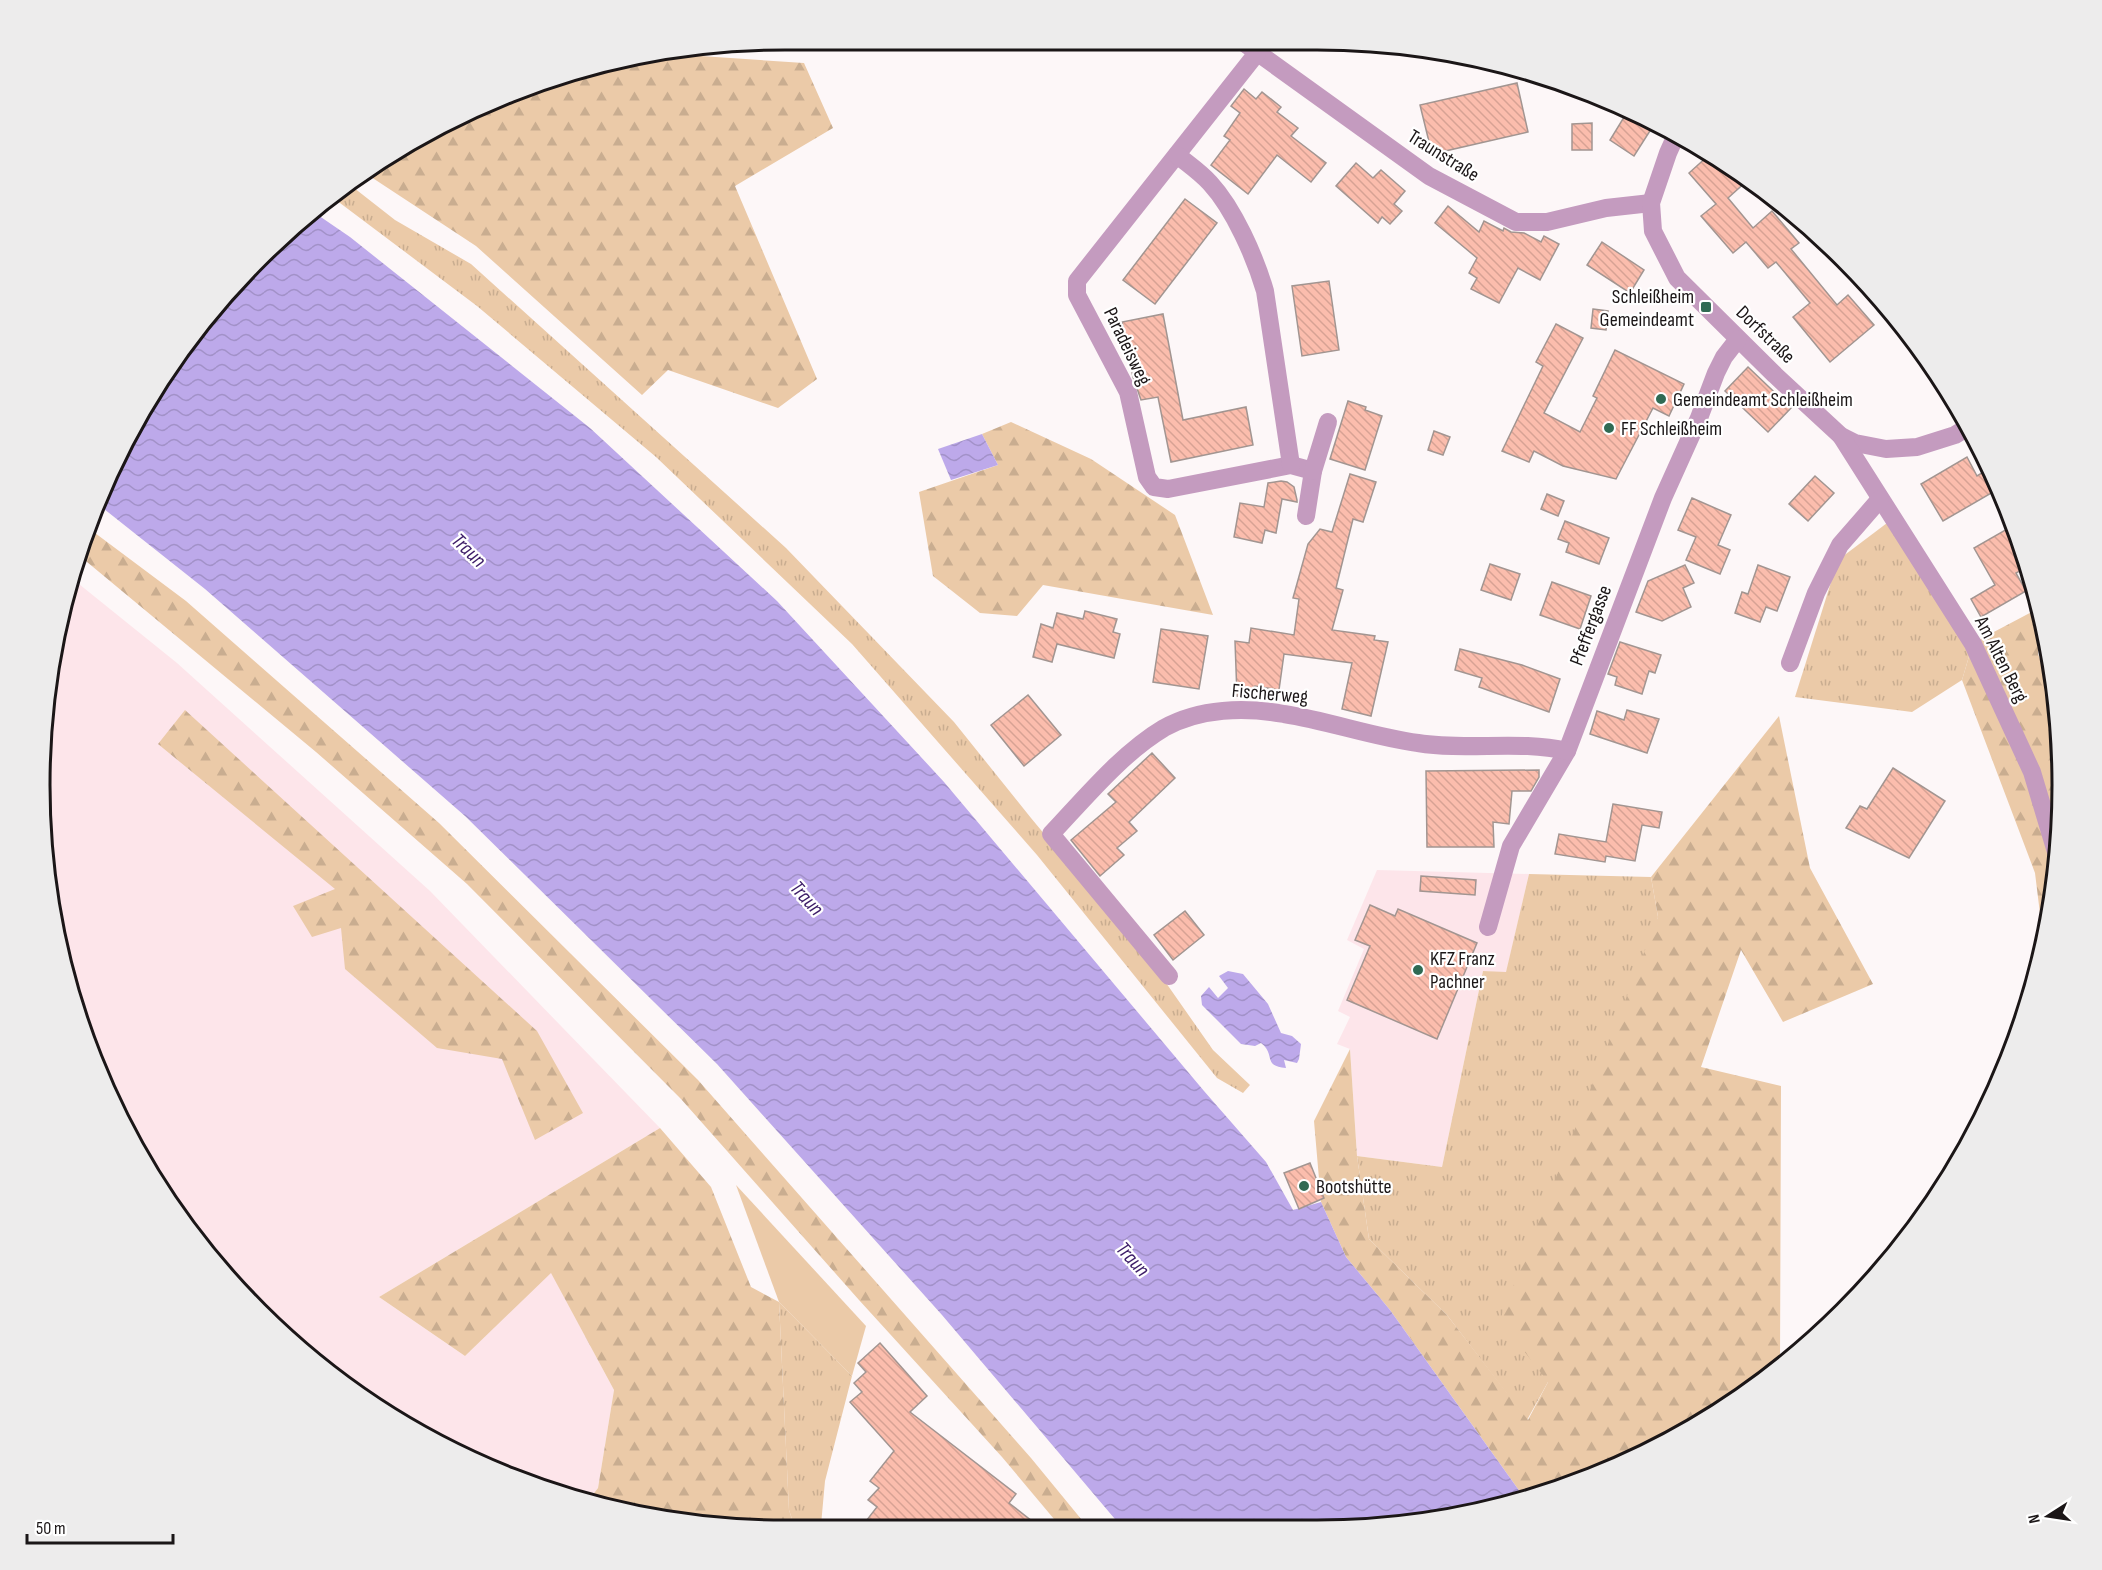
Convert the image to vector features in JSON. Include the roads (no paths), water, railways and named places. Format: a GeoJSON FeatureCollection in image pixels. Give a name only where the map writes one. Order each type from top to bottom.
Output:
{"type":"FeatureCollection","features":[{"type":"Feature","properties":{"kind":"street","name":"Traunstraße"},"geometry":{"type":"LineString","coordinates":[[1253,50],[1429,176],[1516,222],[1547,222],[1606,208],[1651,203]]}},
{"type":"Feature","properties":{"kind":"street","name":"Paradeisweg"},"geometry":{"type":"LineString","coordinates":[[1257,53],[1077,281],[1077,295],[1128,392],[1147,477],[1154,487],[1168,489],[1291,465],[1313,471]]}},
{"type":"Feature","properties":{"kind":"street","name":"Dorfstraße"},"geometry":{"type":"LineString","coordinates":[[1673,142],[1651,203],[1653,231],[1677,278],[1841,436],[1855,443],[1886,449],[1917,447],[1962,431]]}},
{"type":"Feature","properties":{"kind":"street"},"geometry":{"type":"LineString","coordinates":[[1177,155],[1216,190],[1248,244],[1258,267],[1265,291],[1291,465]]}},
{"type":"Feature","properties":{"kind":"street","name":"Pfeffergasse"},"geometry":{"type":"LineString","coordinates":[[1488,927],[1511,846],[1567,751],[1663,498],[1699,418],[1716,373],[1724,357],[1738,339]]}},
{"type":"Feature","properties":{"kind":"street"},"geometry":{"type":"LineString","coordinates":[[1306,516],[1313,471],[1328,422]]}},
{"type":"Feature","properties":{"kind":"street","name":"Am Alten Berg"},"geometry":{"type":"LineString","coordinates":[[1841,436],[1973,644],[2032,772],[2051,835]]}},
{"type":"Feature","properties":{"kind":"street"},"geometry":{"type":"LineString","coordinates":[[1790,663],[1816,593],[1840,545],[1880,499]]}},
{"type":"Feature","properties":{"kind":"street","name":"Fischerweg"},"geometry":{"type":"LineString","coordinates":[[1169,976],[1052,834],[1119,765],[1165,728],[1216,711],[1257,711],[1284,714],[1406,742],[1434,746],[1540,747],[1567,751]]}},
{"type":"Feature","properties":{"kind":"water","name":"Traun"},"geometry":{"type":"Polygon","coordinates":[[[319,216],[350,237],[590,428],[777,601],[944,782],[1266,1162],[1293,1210],[1321,1202],[1346,1257],[1390,1310],[1520,1491],[1460,1506],[1365,1519],[1116,1520],[942,1315],[717,1064],[465,816],[205,589],[103,508],[125,460],[148,417],[173,376],[201,337],[265,265],[319,216]]]}},
{"type":"Feature","properties":{"kind":"water"},"geometry":{"type":"Polygon","coordinates":[[[982,434],[998,465],[951,480],[938,449],[982,434]]]}},
{"type":"Feature","properties":{"kind":"water"},"geometry":{"type":"Polygon","coordinates":[[[1228,971],[1243,974],[1268,1004],[1281,1033],[1292,1036],[1301,1044],[1297,1063],[1284,1060],[1286,1068],[1274,1065],[1268,1051],[1261,1043],[1255,1046],[1241,1044],[1202,1005],[1201,996],[1209,987],[1218,998],[1228,988],[1219,976],[1228,971]]]}},
{"type":"Feature","properties":{"kind":"place","name":"Schleißheim Gemeindeamt"},"geometry":{"type":"Point","coordinates":[1706,307]}},
{"type":"Feature","properties":{"kind":"place","name":"Gemeindeamt Schleißheim"},"geometry":{"type":"Point","coordinates":[1661,399]}},
{"type":"Feature","properties":{"kind":"place","name":"FF Schleißheim"},"geometry":{"type":"Point","coordinates":[1609,428]}},
{"type":"Feature","properties":{"kind":"place","name":"KFZ Franz Pachner"},"geometry":{"type":"Point","coordinates":[1418,970]}},
{"type":"Feature","properties":{"kind":"place","name":"Bootshütte"},"geometry":{"type":"Point","coordinates":[1304,1186]}}]}
